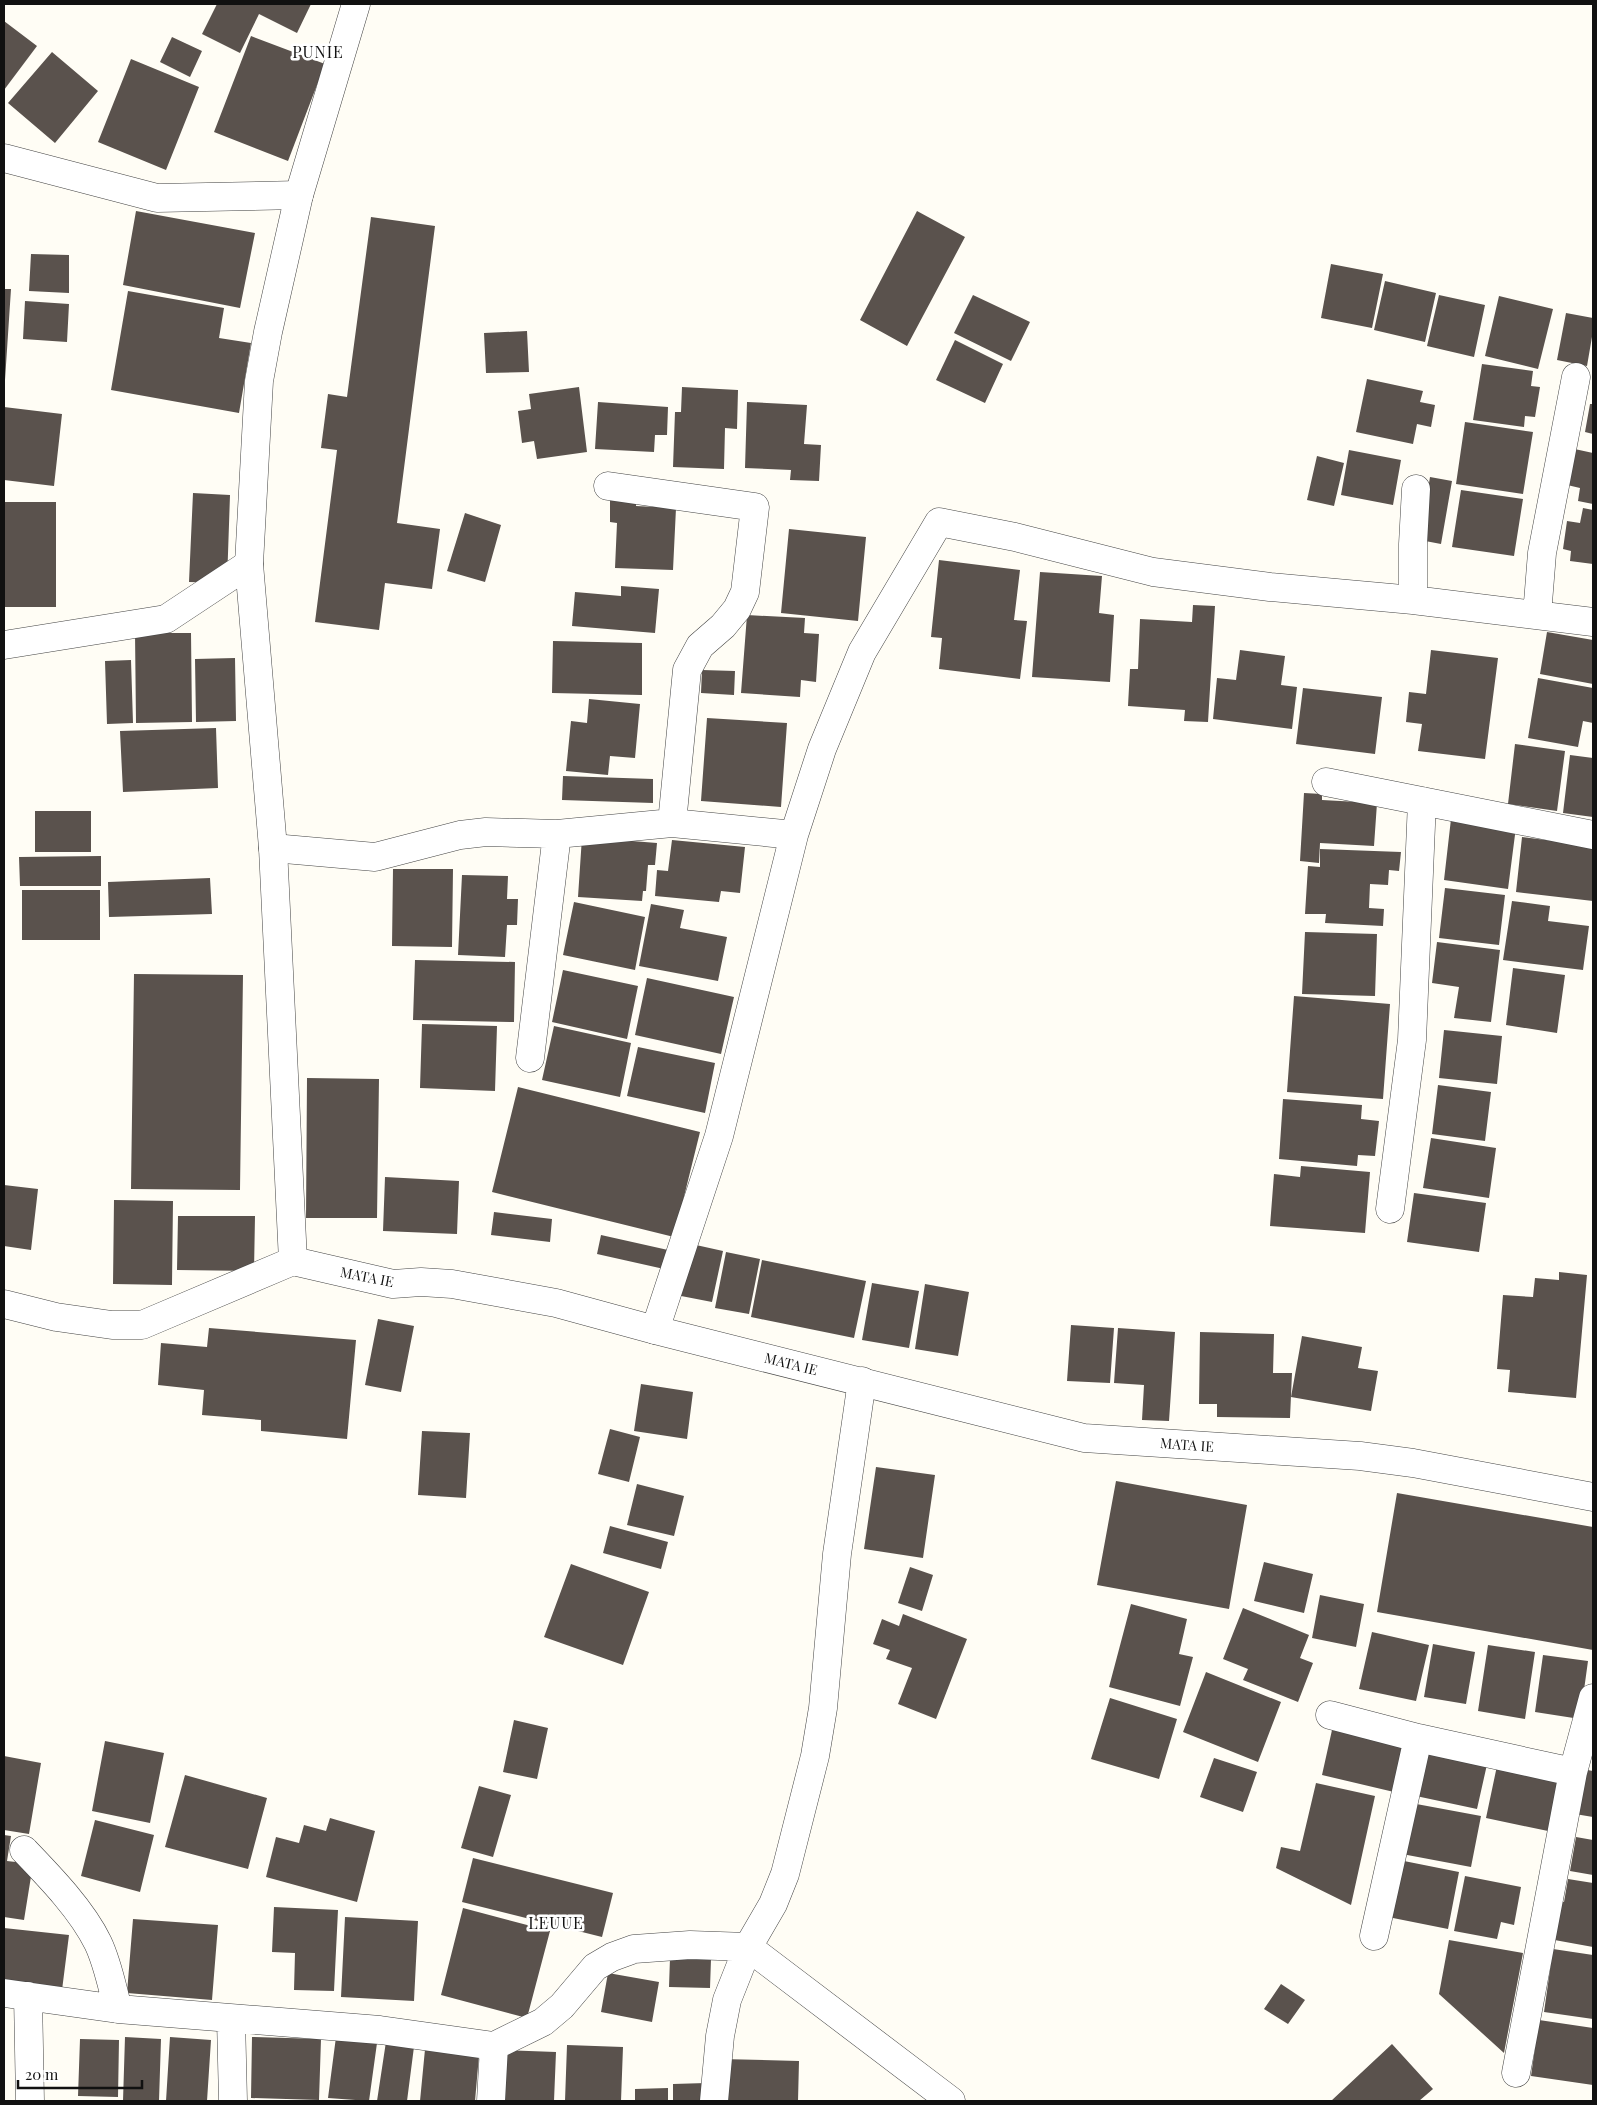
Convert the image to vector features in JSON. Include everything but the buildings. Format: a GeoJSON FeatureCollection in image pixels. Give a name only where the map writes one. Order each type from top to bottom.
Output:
{"type":"FeatureCollection","features":[{"type":"Feature","properties":{"kind":"street"},"geometry":{"type":"LineString","coordinates":[[4,1304],[56,1317],[112,1325],[142,1325],[293,1261],[273,848],[249,564],[259,381],[268,332],[299,195],[356,4]]}},
{"type":"Feature","properties":{"kind":"street"},"geometry":{"type":"LineString","coordinates":[[4,158],[157,198],[299,195]]}},
{"type":"Feature","properties":{"kind":"street"},"geometry":{"type":"LineString","coordinates":[[1538,611],[1542,553],[1576,376]]}},
{"type":"Feature","properties":{"kind":"street"},"geometry":{"type":"LineString","coordinates":[[608,486],[755,507],[744,592],[737,609],[723,626],[700,646],[687,670],[672,823]]}},
{"type":"Feature","properties":{"kind":"street"},"geometry":{"type":"LineString","coordinates":[[1413,596],[1416,489]]}},
{"type":"Feature","properties":{"kind":"street"},"geometry":{"type":"LineString","coordinates":[[655,1330],[719,1136],[794,835],[822,749],[862,652],[939,522],[1015,537],[1153,572],[1270,587],[1413,596],[1538,611],[1593,622]]}},
{"type":"Feature","properties":{"kind":"street"},"geometry":{"type":"LineString","coordinates":[[4,645],[166,619],[249,564]]}},
{"type":"Feature","properties":{"kind":"street"},"geometry":{"type":"LineString","coordinates":[[1326,782],[1593,835]]}},
{"type":"Feature","properties":{"kind":"street"},"geometry":{"type":"LineString","coordinates":[[1390,1209],[1412,1040],[1422,801]]}},
{"type":"Feature","properties":{"kind":"street"},"geometry":{"type":"LineString","coordinates":[[273,848],[375,857],[460,835],[486,832],[557,834],[672,823],[794,835]]}},
{"type":"Feature","properties":{"kind":"street"},"geometry":{"type":"LineString","coordinates":[[530,1058],[557,834]]}},
{"type":"Feature","properties":{"kind":"street","name":"MATA IE"},"geometry":{"type":"LineString","coordinates":[[293,1261],[393,1284],[421,1282],[452,1284],[556,1303],[655,1330],[1084,1438],[1360,1456],[1413,1463],[1593,1497]]}},
{"type":"Feature","properties":{"kind":"street"},"geometry":{"type":"LineString","coordinates":[[714,2101],[720,2036],[727,2000],[748,1947],[773,1904],[785,1874],[815,1756],[823,1708],[837,1554],[862,1381]]}},
{"type":"Feature","properties":{"kind":"street"},"geometry":{"type":"LineString","coordinates":[[1516,2073],[1573,1772],[1593,1698]]}},
{"type":"Feature","properties":{"kind":"street"},"geometry":{"type":"LineString","coordinates":[[1330,1714],[1418,1738],[1573,1772]]}},
{"type":"Feature","properties":{"kind":"street"},"geometry":{"type":"LineString","coordinates":[[1374,1936],[1418,1738]]}},
{"type":"Feature","properties":{"kind":"street"},"geometry":{"type":"LineString","coordinates":[[24,1850],[49,1876],[84,1921],[97,1942],[106,1964],[118,2010]]}},
{"type":"Feature","properties":{"kind":"street"},"geometry":{"type":"LineString","coordinates":[[30,2101],[16,1995],[118,2010],[380,2030],[494,2046],[543,2022],[562,2006],[595,1967],[612,1957],[634,1949],[690,1945],[748,1947],[951,2101]]}},
{"type":"Feature","properties":{"kind":"street"},"geometry":{"type":"LineString","coordinates":[[231,2019],[233,2101]]}},
{"type":"Feature","properties":{"kind":"street"},"geometry":{"type":"LineString","coordinates":[[491,2101],[494,2046]]}},
{"type":"Feature","properties":{"kind":"district","name":"PUNIE"},"geometry":{"type":"Point","coordinates":[318,52]}},
{"type":"Feature","properties":{"kind":"district","name":"LEUUE"},"geometry":{"type":"Point","coordinates":[556,1923]}}]}
